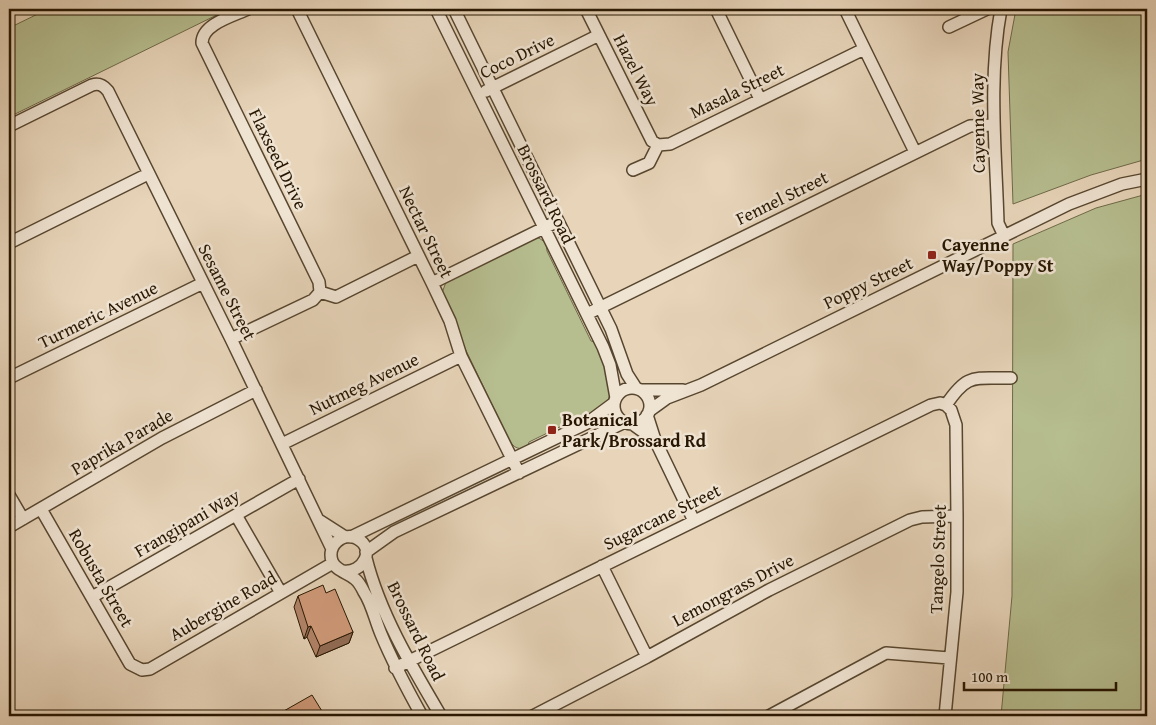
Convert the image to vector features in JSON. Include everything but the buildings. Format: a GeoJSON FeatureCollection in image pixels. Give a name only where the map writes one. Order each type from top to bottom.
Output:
{"type":"FeatureCollection","features":[{"type":"Feature","properties":{"kind":"street","name":"Flaxseed Drive"},"geometry":{"type":"LineString","coordinates":[[248,9],[208,29],[202,36],[202,43],[319,282],[320,292]]}},
{"type":"Feature","properties":{"kind":"street","name":"Nectar Street"},"geometry":{"type":"LineString","coordinates":[[297,9],[432,283],[450,321],[461,356],[519,473]]}},
{"type":"Feature","properties":{"kind":"street","name":"Brossard Road"},"geometry":{"type":"LineString","coordinates":[[436,9],[610,365],[615,400]]}},
{"type":"Feature","properties":{"kind":"street","name":"Brossard Road"},"geometry":{"type":"LineString","coordinates":[[454,9],[600,307],[616,341],[627,374],[639,389]]}},
{"type":"Feature","properties":{"kind":"street","name":"Hazel Way"},"geometry":{"type":"LineString","coordinates":[[586,9],[652,141],[658,146]]}},
{"type":"Feature","properties":{"kind":"street"},"geometry":{"type":"LineString","coordinates":[[716,9],[760,99]]}},
{"type":"Feature","properties":{"kind":"street"},"geometry":{"type":"LineString","coordinates":[[845,9],[915,152]]}},
{"type":"Feature","properties":{"kind":"street"},"geometry":{"type":"LineString","coordinates":[[949,27],[987,9]]}},
{"type":"Feature","properties":{"kind":"street","name":"Cayenne Way"},"geometry":{"type":"LineString","coordinates":[[1001,9],[994,56],[994,124],[998,224],[1004,236]]}},
{"type":"Feature","properties":{"kind":"street","name":"Coco Drive"},"geometry":{"type":"LineString","coordinates":[[478,95],[599,36]]}},
{"type":"Feature","properties":{"kind":"street","name":"Masala Street"},"geometry":{"type":"LineString","coordinates":[[658,146],[670,144],[864,49]]}},
{"type":"Feature","properties":{"kind":"street","name":"Sesame Street"},"geometry":{"type":"LineString","coordinates":[[9,126],[97,84],[104,86],[108,91],[232,339],[320,520],[332,549]]}},
{"type":"Feature","properties":{"kind":"street","name":"Fennel Street"},"geometry":{"type":"LineString","coordinates":[[586,314],[970,126],[994,124]]}},
{"type":"Feature","properties":{"kind":"street"},"geometry":{"type":"LineString","coordinates":[[633,170],[649,163],[658,146]]}},
{"type":"Feature","properties":{"kind":"street"},"geometry":{"type":"LineString","coordinates":[[9,243],[148,174]]}},
{"type":"Feature","properties":{"kind":"street","name":"Poppy Street"},"geometry":{"type":"LineString","coordinates":[[648,413],[661,402],[690,390],[1004,236],[1097,193],[1122,184],[1147,179]]}},
{"type":"Feature","properties":{"kind":"street"},"geometry":{"type":"LineString","coordinates":[[432,283],[558,221]]}},
{"type":"Feature","properties":{"kind":"street"},"geometry":{"type":"LineString","coordinates":[[232,339],[313,300],[320,292],[336,297],[418,256]]}},
{"type":"Feature","properties":{"kind":"street","name":"Turmeric Avenue"},"geometry":{"type":"LineString","coordinates":[[9,378],[203,282]]}},
{"type":"Feature","properties":{"kind":"street","name":"Nutmeg Avenue"},"geometry":{"type":"LineString","coordinates":[[282,444],[461,356]]}},
{"type":"Feature","properties":{"kind":"street"},"geometry":{"type":"LineString","coordinates":[[946,405],[957,388],[968,380],[1011,378]]}},
{"type":"Feature","properties":{"kind":"street"},"geometry":{"type":"LineString","coordinates":[[648,413],[640,421],[628,423],[394,532],[366,555],[360,568],[355,571],[343,571],[333,563],[332,549],[335,543],[586,423],[615,400],[624,389],[639,389],[649,399],[648,413],[655,440],[694,521]]}},
{"type":"Feature","properties":{"kind":"street","name":"Poppy Street"},"geometry":{"type":"LineString","coordinates":[[639,389],[690,390]]}},
{"type":"Feature","properties":{"kind":"street","name":"Paprika Parade"},"geometry":{"type":"LineString","coordinates":[[9,527],[162,438],[256,390]]}},
{"type":"Feature","properties":{"kind":"street"},"geometry":{"type":"LineString","coordinates":[[615,400],[617,414],[655,440]]}},
{"type":"Feature","properties":{"kind":"street","name":"Sugarcane Street"},"geometry":{"type":"LineString","coordinates":[[395,668],[931,405],[940,403],[946,405]]}},
{"type":"Feature","properties":{"kind":"street","name":"Tangelo Street"},"geometry":{"type":"LineString","coordinates":[[944,716],[957,592],[956,425],[951,410],[946,405]]}},
{"type":"Feature","properties":{"kind":"street","name":"Frangipani Way"},"geometry":{"type":"LineString","coordinates":[[92,597],[299,480]]}},
{"type":"Feature","properties":{"kind":"street"},"geometry":{"type":"LineString","coordinates":[[9,495],[23,519]]}},
{"type":"Feature","properties":{"kind":"street","name":"Robusta Street"},"geometry":{"type":"LineString","coordinates":[[41,509],[130,664]]}},
{"type":"Feature","properties":{"kind":"street"},"geometry":{"type":"LineString","coordinates":[[236,515],[281,593]]}},
{"type":"Feature","properties":{"kind":"street","name":"Lemongrass Drive"},"geometry":{"type":"LineString","coordinates":[[533,716],[647,657],[769,590],[910,520],[922,517],[957,516]]}},
{"type":"Feature","properties":{"kind":"street","name":"Sesame Street"},"geometry":{"type":"LineString","coordinates":[[320,520],[348,537]]}},
{"type":"Feature","properties":{"kind":"street"},"geometry":{"type":"LineString","coordinates":[[348,537],[361,542],[366,555]]}},
{"type":"Feature","properties":{"kind":"street","name":"Brossard Road"},"geometry":{"type":"LineString","coordinates":[[366,555],[378,595],[410,660],[441,716]]}},
{"type":"Feature","properties":{"kind":"street","name":"Aubergine Road"},"geometry":{"type":"LineString","coordinates":[[130,664],[142,670],[150,669],[333,563]]}},
{"type":"Feature","properties":{"kind":"street"},"geometry":{"type":"LineString","coordinates":[[602,566],[647,657]]}},
{"type":"Feature","properties":{"kind":"street","name":"Brossard Road"},"geometry":{"type":"LineString","coordinates":[[343,571],[357,580],[366,593],[395,668],[422,716]]}},
{"type":"Feature","properties":{"kind":"street"},"geometry":{"type":"LineString","coordinates":[[769,716],[886,653],[949,658]]}},
{"type":"Feature","properties":{"kind":"green space"},"geometry":{"type":"Polygon","coordinates":[[[48,9],[229,9],[9,117],[9,28],[48,9]]]}},
{"type":"Feature","properties":{"kind":"green space"},"geometry":{"type":"Polygon","coordinates":[[[1016,9],[1147,9],[1147,159],[1091,175],[1013,204],[1008,52],[1016,9]]]}},
{"type":"Feature","properties":{"kind":"green space"},"geometry":{"type":"Polygon","coordinates":[[[1147,194],[1147,716],[1001,716],[1012,596],[1013,244],[1096,208],[1147,194]]]}},
{"type":"Feature","properties":{"kind":"green space"},"geometry":{"type":"Polygon","coordinates":[[[533,238],[539,238],[546,243],[547,251],[591,341],[598,343],[608,373],[610,390],[609,397],[602,409],[584,421],[576,419],[529,442],[525,448],[519,448],[515,447],[509,440],[461,340],[456,322],[442,293],[446,282],[533,238]]]}},
{"type":"Feature","properties":{"kind":"place","name":"Cayenne Way/Poppy St"},"geometry":{"type":"Point","coordinates":[932,255]}},
{"type":"Feature","properties":{"kind":"place","name":"Botanical Park/Brossard Rd"},"geometry":{"type":"Point","coordinates":[552,430]}}]}
